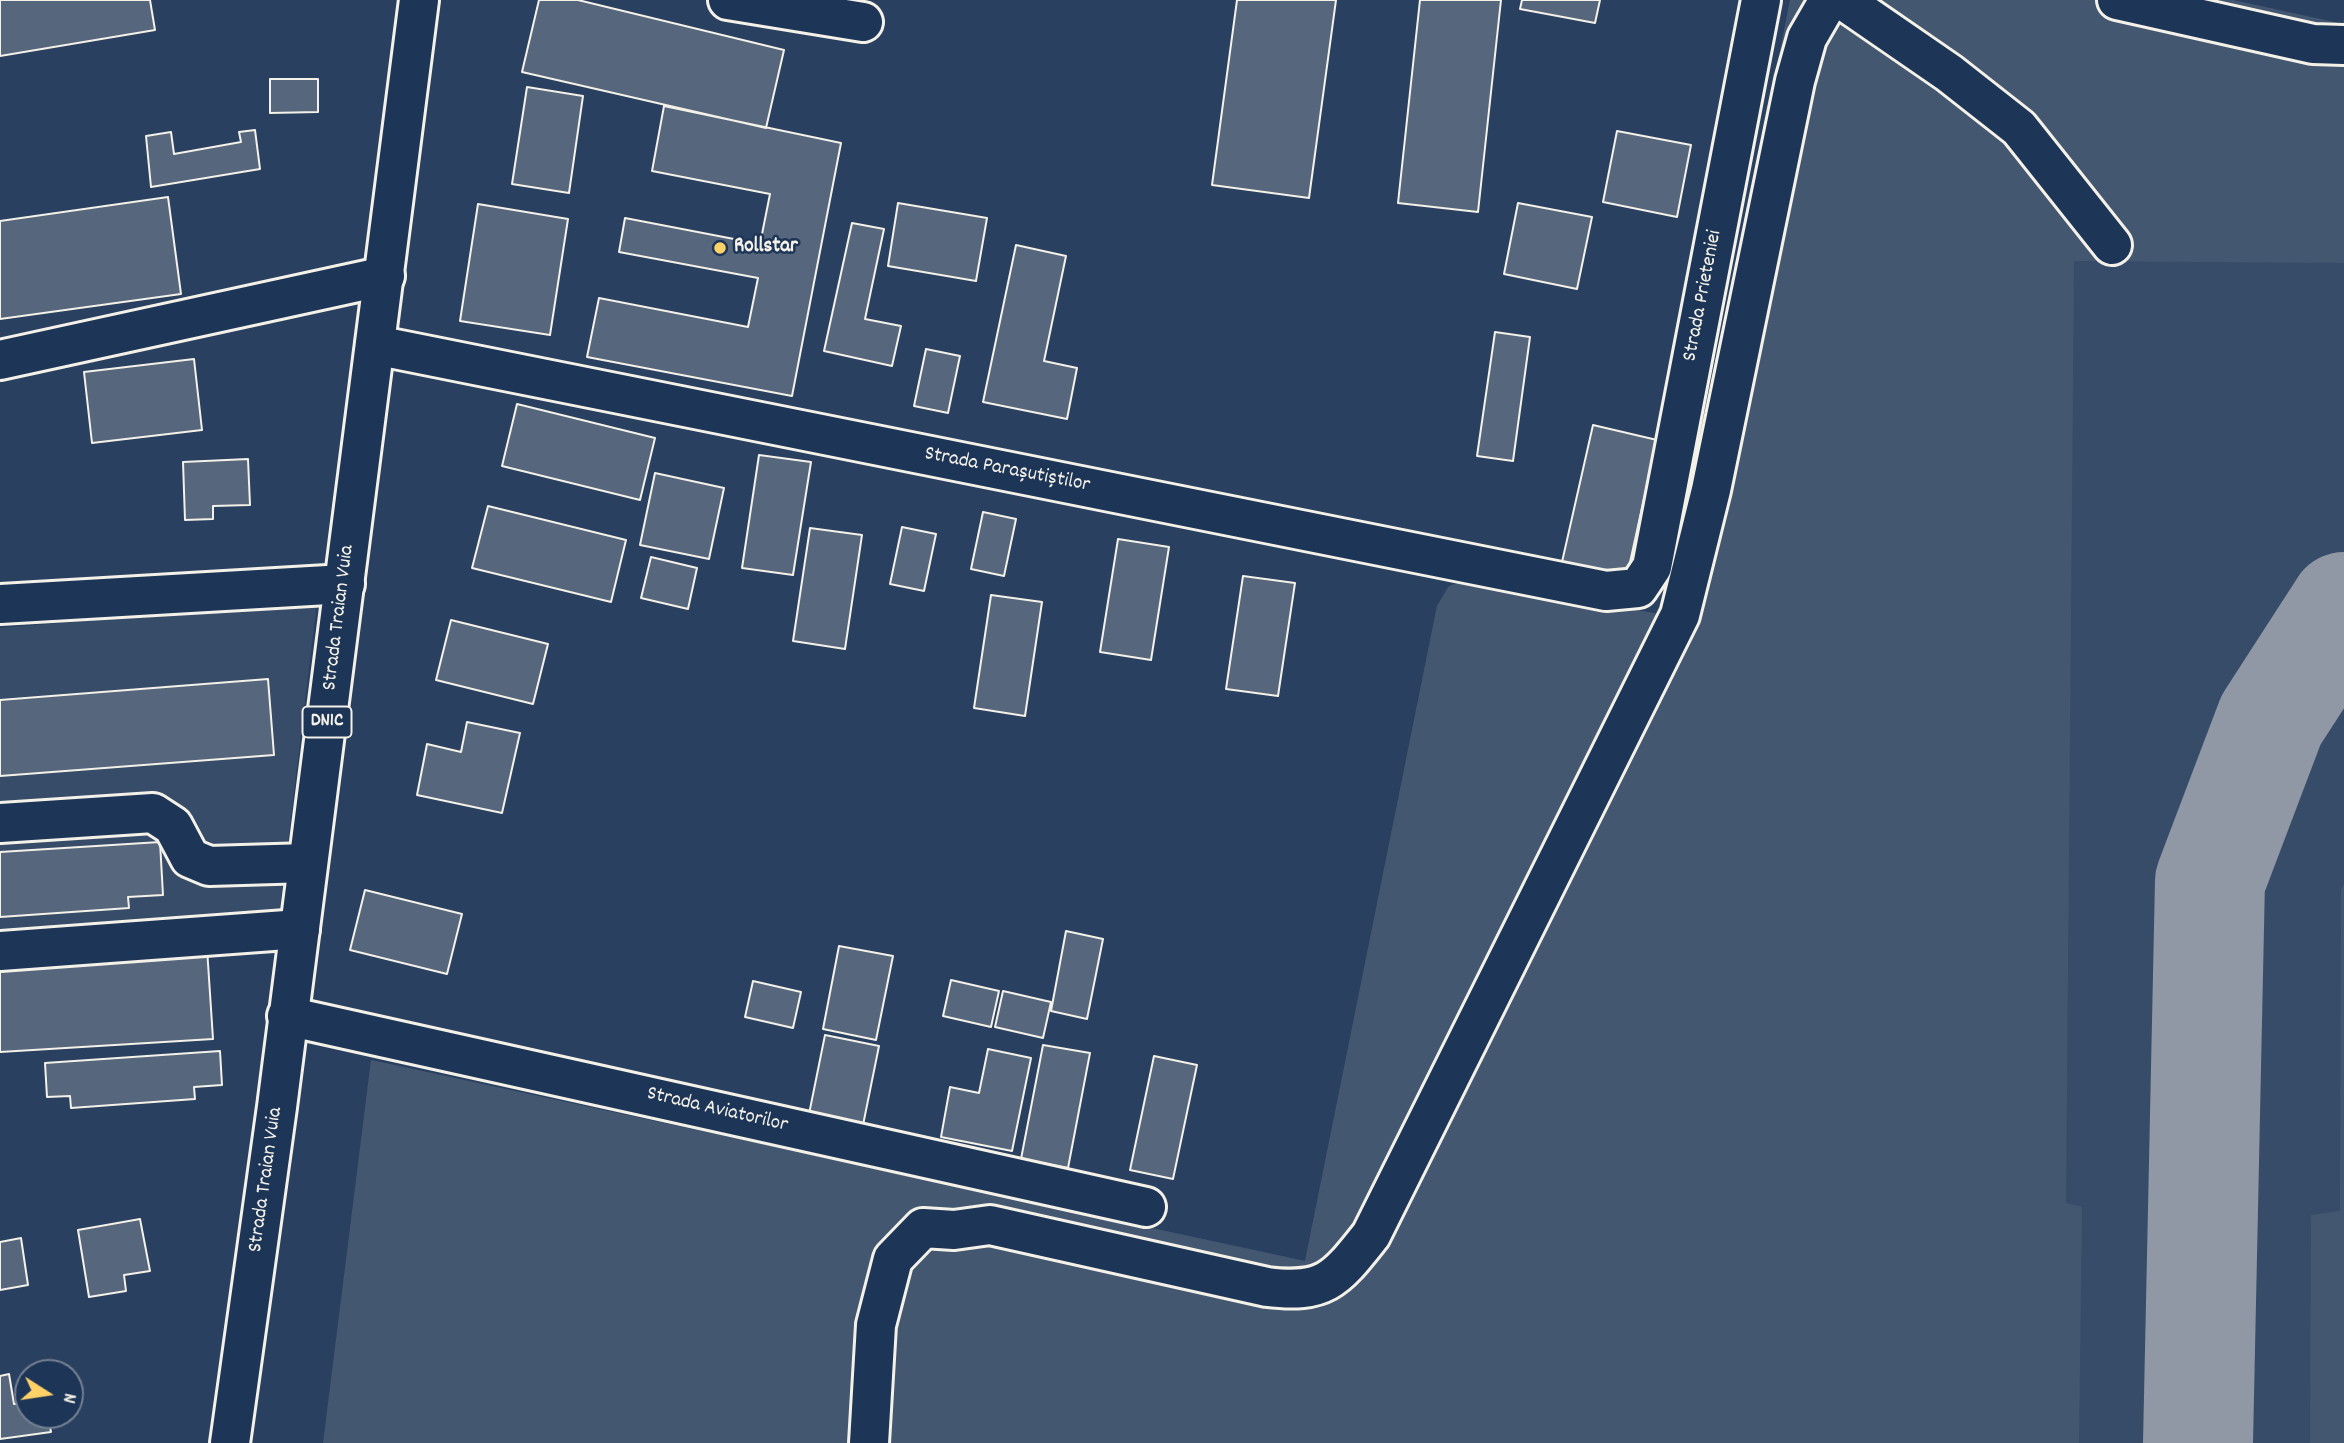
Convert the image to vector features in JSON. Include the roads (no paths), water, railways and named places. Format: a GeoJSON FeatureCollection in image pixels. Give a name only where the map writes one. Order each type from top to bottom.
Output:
{"type":"FeatureCollection","features":[{"type":"Feature","properties":{"kind":"street","name":"Strada Traian Vuia"},"geometry":{"type":"LineString","coordinates":[[230,1443],[277,1107],[419,0]]}},
{"type":"Feature","properties":{"kind":"street"},"geometry":{"type":"LineString","coordinates":[[728,0],[863,22]]}},
{"type":"Feature","properties":{"kind":"street","name":"Strada Prieteniei"},"geometry":{"type":"LineString","coordinates":[[1638,587],[1652,567],[1760,0]]}},
{"type":"Feature","properties":{"kind":"street"},"geometry":{"type":"LineString","coordinates":[[869,1443],[876,1325],[893,1259],[923,1228],[954,1230],[990,1225],[1267,1287],[1297,1291],[1327,1283],[1347,1266],[1371,1236],[1680,615],[1711,490],[1794,81],[1807,38],[1829,0]]}},
{"type":"Feature","properties":{"kind":"street"},"geometry":{"type":"LineString","coordinates":[[1843,0],[1950,73],[2019,128],[2112,245]]}},
{"type":"Feature","properties":{"kind":"street"},"geometry":{"type":"LineString","coordinates":[[2117,0],[2313,44],[2344,45]]}},
{"type":"Feature","properties":{"kind":"street"},"geometry":{"type":"LineString","coordinates":[[0,360],[385,276]]}},
{"type":"Feature","properties":{"kind":"street","name":"Strada Parașutiștilor"},"geometry":{"type":"LineString","coordinates":[[375,345],[1606,591],[1638,587]]}},
{"type":"Feature","properties":{"kind":"street"},"geometry":{"type":"LineString","coordinates":[[0,604],[345,584]]}},
{"type":"Feature","properties":{"kind":"street"},"geometry":{"type":"LineString","coordinates":[[0,823],[153,813],[173,826],[190,858],[209,866],[308,863]]}},
{"type":"Feature","properties":{"kind":"street"},"geometry":{"type":"LineString","coordinates":[[0,951],[300,929]]}},
{"type":"Feature","properties":{"kind":"street","name":"Strada Aviatorilor"},"geometry":{"type":"LineString","coordinates":[[287,1016],[1146,1207]]}},
{"type":"Feature","properties":{"kind":"place","name":"Rollstar"},"geometry":{"type":"Point","coordinates":[720,248]}}]}
